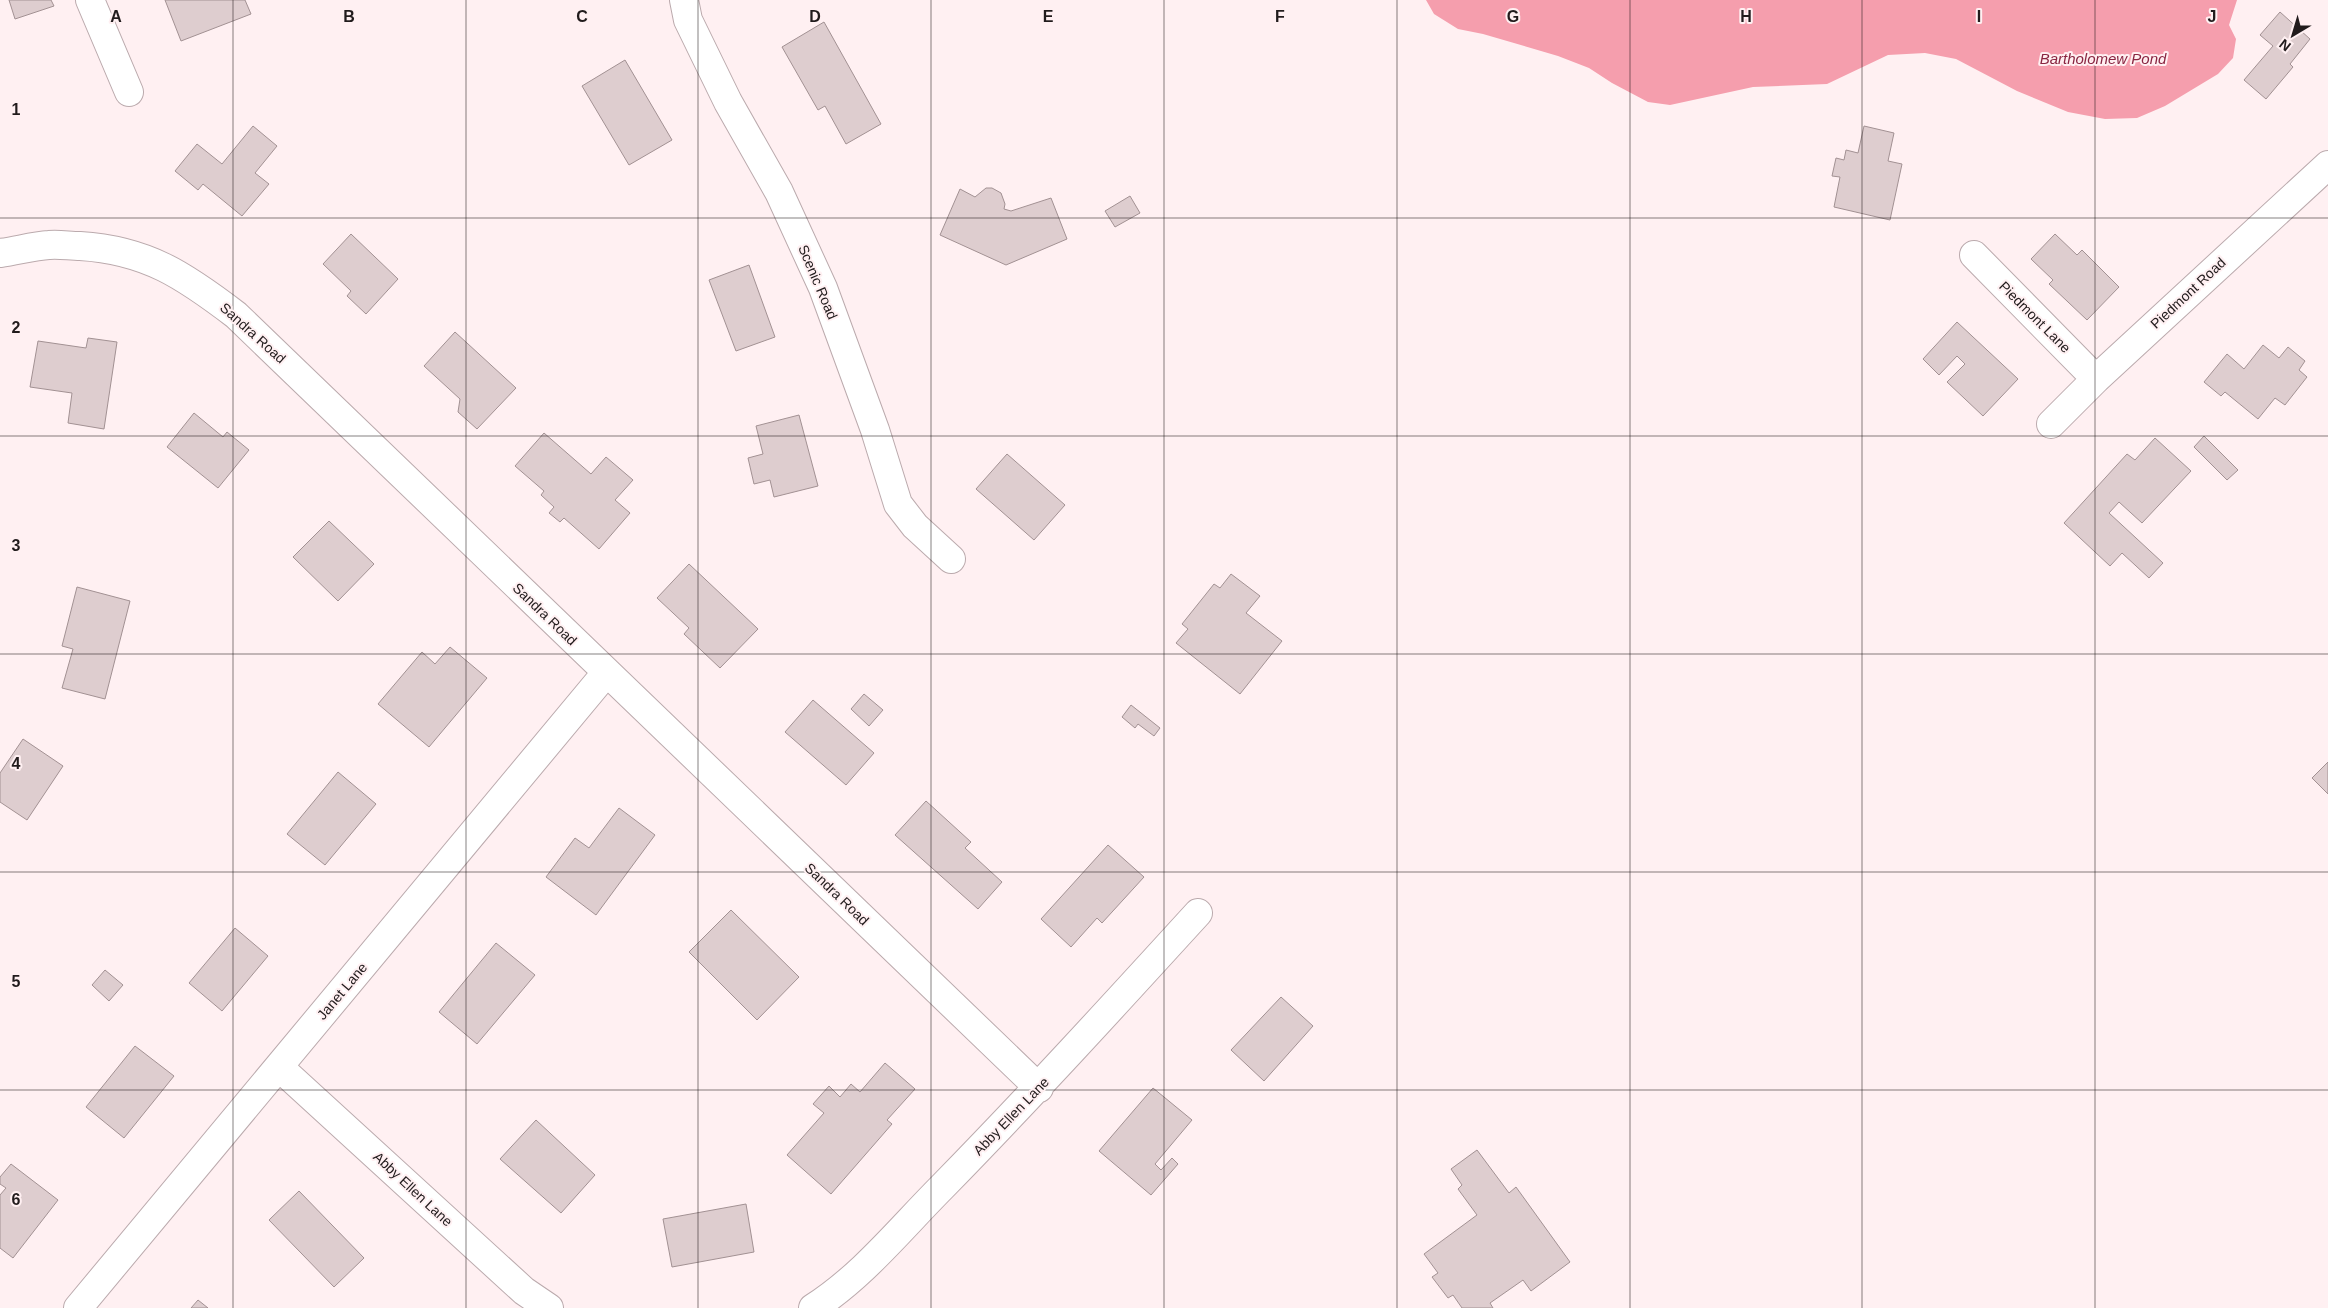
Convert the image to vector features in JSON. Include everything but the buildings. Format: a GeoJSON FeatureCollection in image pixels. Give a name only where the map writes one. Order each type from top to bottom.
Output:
{"type":"FeatureCollection","features":[{"type":"Feature","properties":{"kind":"street"},"geometry":{"type":"LineString","coordinates":[[90,0],[129,92]]}},
{"type":"Feature","properties":{"kind":"street","name":"Scenic Road"},"geometry":{"type":"LineString","coordinates":[[684,0],[688,20],[728,102],[779,192],[823,288],[874,430],[898,504],[915,526],[950,559]]}},
{"type":"Feature","properties":{"kind":"street","name":"Piedmont Road"},"geometry":{"type":"LineString","coordinates":[[2050,424],[2096,378],[2328,165]]}},
{"type":"Feature","properties":{"kind":"street","name":"Sandra Road"},"geometry":{"type":"LineString","coordinates":[[0,254],[50,244],[132,253],[169,268],[202,289],[236,315],[1038,1088]]}},
{"type":"Feature","properties":{"kind":"street","name":"Piedmont Lane"},"geometry":{"type":"LineString","coordinates":[[1974,256],[2096,378]]}},
{"type":"Feature","properties":{"kind":"street","name":"Janet Lane"},"geometry":{"type":"LineString","coordinates":[[78,1308],[606,673]]}},
{"type":"Feature","properties":{"kind":"street","name":"Abby Ellen Lane"},"geometry":{"type":"LineString","coordinates":[[812,1308],[834,1294],[860,1270],[1038,1088],[1198,912]]}},
{"type":"Feature","properties":{"kind":"street","name":"Abby Ellen Lane"},"geometry":{"type":"LineString","coordinates":[[279,1067],[524,1291],[549,1308]]}},
{"type":"Feature","properties":{"kind":"water","name":"Bartholomew Pond"},"geometry":{"type":"Polygon","coordinates":[[[1426,0],[2237,0],[2229,25],[2236,39],[2233,58],[2218,74],[2165,106],[2137,118],[2105,119],[2068,112],[2017,91],[1956,59],[1925,53],[1888,55],[1827,84],[1753,87],[1670,105],[1648,102],[1612,83],[1589,68],[1558,56],[1483,34],[1458,29],[1434,14],[1426,0]]]}}]}
